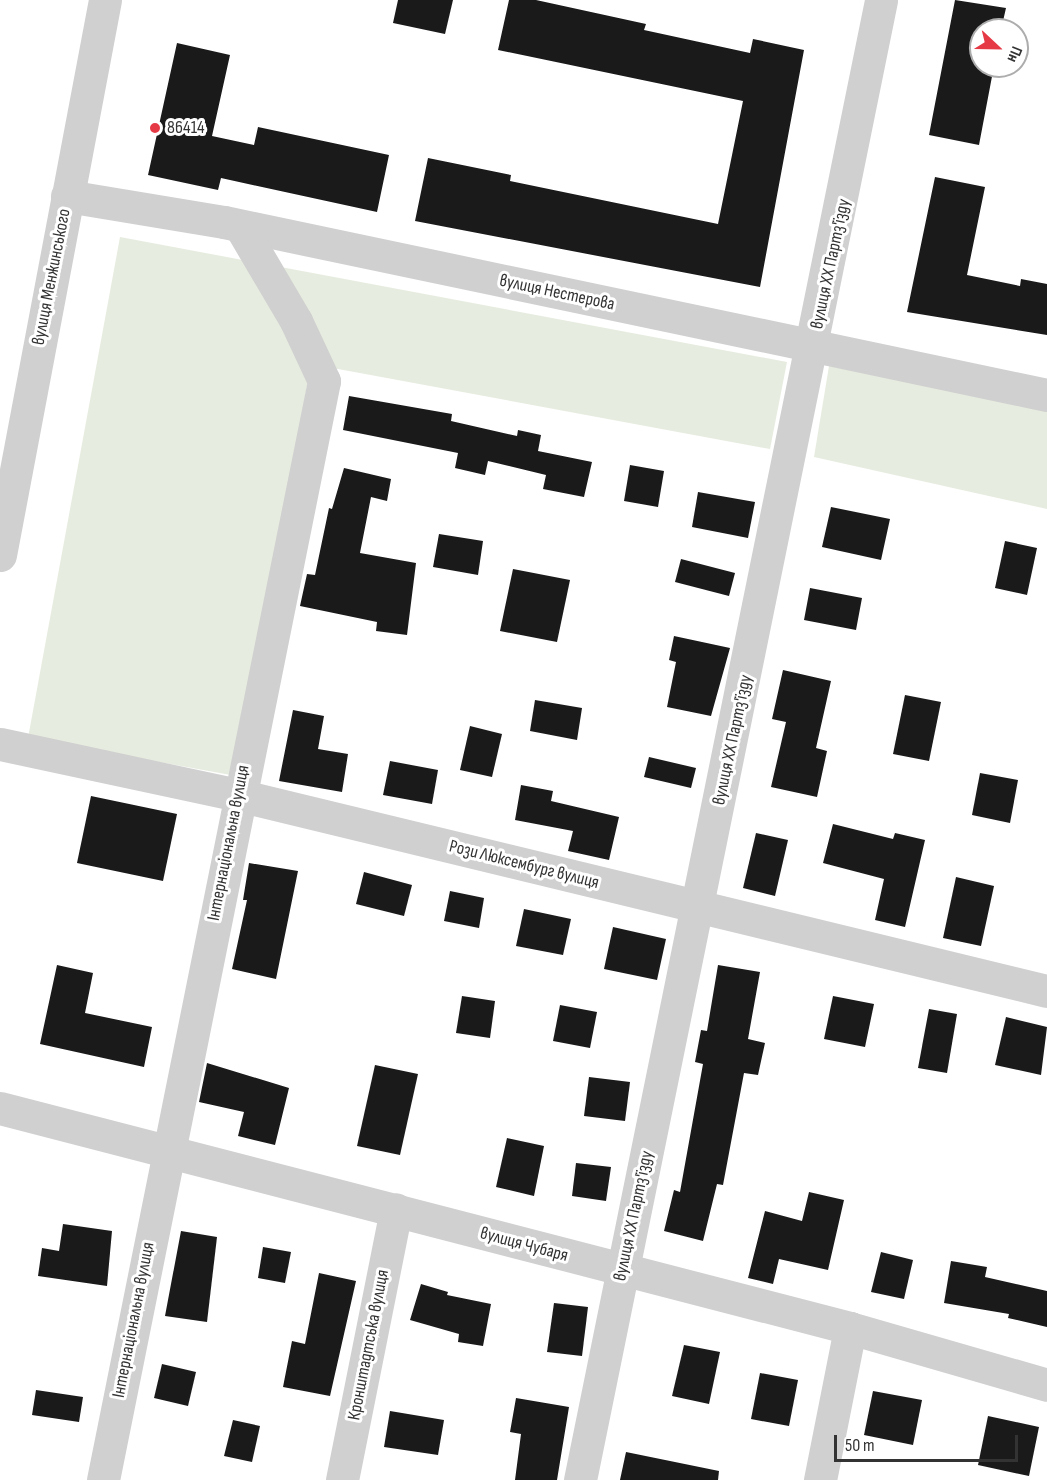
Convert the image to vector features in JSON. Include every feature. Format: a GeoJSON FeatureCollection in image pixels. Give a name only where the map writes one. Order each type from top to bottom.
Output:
{"type":"FeatureCollection","features":[{"type":"Feature","properties":{"kind":"street","name":"вулиця Менжинського"},"geometry":{"type":"LineString","coordinates":[[0,555],[105,0]]}},
{"type":"Feature","properties":{"kind":"street","name":"вулиця XX Партз'їзду"},"geometry":{"type":"LineString","coordinates":[[580,1480],[814,348],[882,0]]}},
{"type":"Feature","properties":{"kind":"street","name":"вулиця Нестерова"},"geometry":{"type":"LineString","coordinates":[[67,196],[240,226],[1047,395]]}},
{"type":"Feature","properties":{"kind":"street","name":"Інтернаціональна вулиця"},"geometry":{"type":"LineString","coordinates":[[103,1480],[238,795],[324,381],[296,321],[240,226]]}},
{"type":"Feature","properties":{"kind":"street","name":"Рози Люксембург вулиця"},"geometry":{"type":"LineString","coordinates":[[0,744],[238,795],[1047,991]]}},
{"type":"Feature","properties":{"kind":"street","name":"вулиця Чубаря"},"geometry":{"type":"LineString","coordinates":[[0,1108],[396,1209],[623,1272],[850,1328],[1047,1385]]}},
{"type":"Feature","properties":{"kind":"street","name":"Кронштадтська вулиця"},"geometry":{"type":"LineString","coordinates":[[342,1480],[396,1209]]}},
{"type":"Feature","properties":{"kind":"street"},"geometry":{"type":"LineString","coordinates":[[820,1480],[850,1328]]}},
{"type":"Feature","properties":{"kind":"shaded area"},"geometry":{"type":"Polygon","coordinates":[[[120,237],[787,362],[770,449],[311,364],[236,776],[28,738],[120,237]]]}},
{"type":"Feature","properties":{"kind":"shaded area"},"geometry":{"type":"Polygon","coordinates":[[[829,366],[1047,407],[1047,509],[814,457],[829,366]]]}},
{"type":"Feature","properties":{"kind":"building"},"geometry":{"type":"Polygon","coordinates":[[[398,0],[453,0],[445,34],[393,23],[398,0]]]}},
{"type":"Feature","properties":{"kind":"building"},"geometry":{"type":"Polygon","coordinates":[[[509,0],[536,0],[646,24],[644,30],[750,53],[753,39],[804,50],[760,287],[415,221],[428,158],[511,175],[510,181],[718,224],[743,101],[498,50],[509,0]]]}},
{"type":"Feature","properties":{"kind":"building"},"geometry":{"type":"Polygon","coordinates":[[[955,0],[1006,8],[1004,18],[969,18],[969,78],[992,78],[979,145],[929,135],[955,0]]]}},
{"type":"Feature","properties":{"kind":"building"},"geometry":{"type":"Polygon","coordinates":[[[177,43],[230,55],[212,136],[254,145],[258,127],[389,155],[377,212],[221,178],[218,190],[148,175],[177,43]]]}},
{"type":"Feature","properties":{"kind":"building"},"geometry":{"type":"Polygon","coordinates":[[[935,177],[985,187],[967,275],[1020,286],[1021,279],[1047,284],[1047,335],[907,312],[935,177]]]}},
{"type":"Feature","properties":{"kind":"building"},"geometry":{"type":"Polygon","coordinates":[[[349,396],[452,414],[451,421],[517,436],[518,430],[541,435],[538,451],[592,462],[584,497],[543,489],[546,475],[488,461],[485,475],[455,468],[458,453],[343,430],[349,396]]]}},
{"type":"Feature","properties":{"kind":"building"},"geometry":{"type":"Polygon","coordinates":[[[630,465],[664,471],[658,507],[624,501],[630,465]]]}},
{"type":"Feature","properties":{"kind":"building"},"geometry":{"type":"Polygon","coordinates":[[[344,468],[391,479],[387,501],[371,497],[360,553],[416,563],[407,635],[376,631],[377,622],[300,606],[307,574],[315,575],[329,508],[332,509],[344,468]]]}},
{"type":"Feature","properties":{"kind":"building"},"geometry":{"type":"Polygon","coordinates":[[[698,492],[755,502],[748,538],[692,527],[698,492]]]}},
{"type":"Feature","properties":{"kind":"building"},"geometry":{"type":"Polygon","coordinates":[[[831,507],[890,519],[881,560],[822,547],[831,507]]]}},
{"type":"Feature","properties":{"kind":"building"},"geometry":{"type":"Polygon","coordinates":[[[439,534],[483,541],[478,575],[433,567],[439,534]]]}},
{"type":"Feature","properties":{"kind":"building"},"geometry":{"type":"Polygon","coordinates":[[[1005,541],[1037,548],[1027,595],[995,588],[1005,541]]]}},
{"type":"Feature","properties":{"kind":"building"},"geometry":{"type":"Polygon","coordinates":[[[681,559],[735,573],[729,596],[675,582],[681,559]]]}},
{"type":"Feature","properties":{"kind":"building"},"geometry":{"type":"Polygon","coordinates":[[[513,569],[570,580],[557,642],[500,631],[513,569]]]}},
{"type":"Feature","properties":{"kind":"building"},"geometry":{"type":"Polygon","coordinates":[[[810,588],[862,598],[856,630],[804,620],[810,588]]]}},
{"type":"Feature","properties":{"kind":"building"},"geometry":{"type":"Polygon","coordinates":[[[674,636],[730,648],[711,716],[667,707],[676,662],[669,660],[674,636]]]}},
{"type":"Feature","properties":{"kind":"building"},"geometry":{"type":"Polygon","coordinates":[[[783,670],[831,681],[816,748],[827,751],[817,797],[771,787],[786,722],[772,719],[783,670]]]}},
{"type":"Feature","properties":{"kind":"building"},"geometry":{"type":"Polygon","coordinates":[[[905,695],[941,702],[929,761],[893,754],[905,695]]]}},
{"type":"Feature","properties":{"kind":"building"},"geometry":{"type":"Polygon","coordinates":[[[535,700],[582,708],[577,740],[530,731],[535,700]]]}},
{"type":"Feature","properties":{"kind":"building"},"geometry":{"type":"Polygon","coordinates":[[[293,710],[324,716],[318,749],[348,754],[342,792],[279,781],[293,710]]]}},
{"type":"Feature","properties":{"kind":"building"},"geometry":{"type":"Polygon","coordinates":[[[470,726],[502,734],[492,777],[460,770],[470,726]]]}},
{"type":"Feature","properties":{"kind":"building"},"geometry":{"type":"Polygon","coordinates":[[[649,757],[696,768],[691,788],[644,777],[649,757]]]}},
{"type":"Feature","properties":{"kind":"building"},"geometry":{"type":"Polygon","coordinates":[[[390,761],[438,770],[432,804],[383,795],[390,761]]]}},
{"type":"Feature","properties":{"kind":"building"},"geometry":{"type":"Polygon","coordinates":[[[980,773],[1018,780],[1010,823],[972,815],[980,773]]]}},
{"type":"Feature","properties":{"kind":"building"},"geometry":{"type":"Polygon","coordinates":[[[521,785],[553,791],[551,801],[619,817],[609,860],[568,851],[573,831],[515,820],[521,785]]]}},
{"type":"Feature","properties":{"kind":"building"},"geometry":{"type":"Polygon","coordinates":[[[91,796],[177,814],[163,881],[77,863],[91,796]]]}},
{"type":"Feature","properties":{"kind":"building"},"geometry":{"type":"Polygon","coordinates":[[[833,824],[893,839],[895,833],[925,840],[905,927],[875,920],[884,879],[823,863],[833,824]]]}},
{"type":"Feature","properties":{"kind":"building"},"geometry":{"type":"Polygon","coordinates":[[[756,833],[788,840],[775,896],[743,888],[756,833]]]}},
{"type":"Feature","properties":{"kind":"building"},"geometry":{"type":"Polygon","coordinates":[[[249,863],[298,871],[276,979],[232,969],[247,900],[243,900],[249,863]]]}},
{"type":"Feature","properties":{"kind":"building"},"geometry":{"type":"Polygon","coordinates":[[[364,872],[412,885],[404,916],[356,904],[364,872]]]}},
{"type":"Feature","properties":{"kind":"building"},"geometry":{"type":"Polygon","coordinates":[[[956,877],[994,886],[981,946],[943,938],[956,877]]]}},
{"type":"Feature","properties":{"kind":"building"},"geometry":{"type":"Polygon","coordinates":[[[450,891],[484,898],[479,928],[444,921],[450,891]]]}},
{"type":"Feature","properties":{"kind":"building"},"geometry":{"type":"Polygon","coordinates":[[[524,909],[571,919],[563,955],[516,946],[524,909]]]}},
{"type":"Feature","properties":{"kind":"building"},"geometry":{"type":"Polygon","coordinates":[[[613,927],[666,939],[657,980],[604,969],[613,927]]]}},
{"type":"Feature","properties":{"kind":"building"},"geometry":{"type":"Polygon","coordinates":[[[57,965],[93,973],[85,1013],[152,1027],[144,1067],[40,1044],[57,965]]]}},
{"type":"Feature","properties":{"kind":"building"},"geometry":{"type":"Polygon","coordinates":[[[718,965],[760,972],[748,1039],[765,1043],[758,1075],[744,1073],[723,1185],[717,1184],[703,1241],[664,1231],[674,1190],[680,1192],[703,1064],[695,1062],[701,1030],[707,1031],[718,965]]]}},
{"type":"Feature","properties":{"kind":"building"},"geometry":{"type":"Polygon","coordinates":[[[462,996],[495,1001],[490,1038],[456,1033],[462,996]]]}},
{"type":"Feature","properties":{"kind":"building"},"geometry":{"type":"Polygon","coordinates":[[[833,996],[874,1004],[865,1047],[824,1039],[833,996]]]}},
{"type":"Feature","properties":{"kind":"building"},"geometry":{"type":"Polygon","coordinates":[[[560,1005],[597,1012],[590,1048],[553,1041],[560,1005]]]}},
{"type":"Feature","properties":{"kind":"building"},"geometry":{"type":"Polygon","coordinates":[[[929,1009],[957,1014],[947,1073],[918,1068],[929,1009]]]}},
{"type":"Feature","properties":{"kind":"building"},"geometry":{"type":"Polygon","coordinates":[[[1006,1017],[1047,1027],[1041,1075],[995,1065],[1006,1017]]]}},
{"type":"Feature","properties":{"kind":"building"},"geometry":{"type":"Polygon","coordinates":[[[207,1063],[289,1088],[275,1145],[238,1136],[244,1112],[199,1102],[207,1063]]]}},
{"type":"Feature","properties":{"kind":"building"},"geometry":{"type":"Polygon","coordinates":[[[375,1065],[418,1074],[400,1155],[357,1146],[375,1065]]]}},
{"type":"Feature","properties":{"kind":"building"},"geometry":{"type":"Polygon","coordinates":[[[589,1077],[630,1082],[625,1121],[584,1116],[589,1077]]]}},
{"type":"Feature","properties":{"kind":"building"},"geometry":{"type":"Polygon","coordinates":[[[507,1138],[544,1146],[534,1196],[496,1187],[507,1138]]]}},
{"type":"Feature","properties":{"kind":"building"},"geometry":{"type":"Polygon","coordinates":[[[576,1163],[611,1167],[606,1201],[572,1196],[576,1163]]]}},
{"type":"Feature","properties":{"kind":"building"},"geometry":{"type":"Polygon","coordinates":[[[809,1192],[844,1200],[828,1270],[779,1259],[773,1284],[748,1278],[765,1211],[802,1221],[809,1192]]]}},
{"type":"Feature","properties":{"kind":"building"},"geometry":{"type":"Polygon","coordinates":[[[63,1224],[112,1231],[107,1286],[38,1276],[42,1248],[59,1251],[63,1224]]]}},
{"type":"Feature","properties":{"kind":"building"},"geometry":{"type":"Polygon","coordinates":[[[181,1231],[217,1237],[207,1322],[165,1316],[181,1231]]]}},
{"type":"Feature","properties":{"kind":"building"},"geometry":{"type":"Polygon","coordinates":[[[263,1247],[291,1252],[285,1283],[258,1278],[263,1247]]]}},
{"type":"Feature","properties":{"kind":"building"},"geometry":{"type":"Polygon","coordinates":[[[881,1252],[913,1260],[904,1299],[871,1292],[881,1252]]]}},
{"type":"Feature","properties":{"kind":"building"},"geometry":{"type":"Polygon","coordinates":[[[951,1261],[987,1267],[985,1277],[1047,1291],[1047,1327],[1008,1318],[1009,1314],[944,1303],[951,1261]]]}},
{"type":"Feature","properties":{"kind":"building"},"geometry":{"type":"Polygon","coordinates":[[[319,1273],[356,1281],[330,1396],[283,1387],[292,1341],[305,1344],[319,1273]]]}},
{"type":"Feature","properties":{"kind":"building"},"geometry":{"type":"Polygon","coordinates":[[[421,1284],[448,1292],[447,1295],[491,1304],[483,1346],[458,1342],[459,1334],[410,1320],[421,1284]]]}},
{"type":"Feature","properties":{"kind":"building"},"geometry":{"type":"Polygon","coordinates":[[[554,1303],[588,1307],[582,1356],[547,1352],[554,1303]]]}},
{"type":"Feature","properties":{"kind":"building"},"geometry":{"type":"Polygon","coordinates":[[[684,1345],[720,1352],[709,1404],[672,1396],[684,1345]]]}},
{"type":"Feature","properties":{"kind":"building"},"geometry":{"type":"Polygon","coordinates":[[[162,1364],[196,1372],[188,1406],[154,1398],[162,1364]]]}},
{"type":"Feature","properties":{"kind":"building"},"geometry":{"type":"Polygon","coordinates":[[[760,1373],[798,1380],[789,1426],[751,1419],[760,1373]]]}},
{"type":"Feature","properties":{"kind":"building"},"geometry":{"type":"Polygon","coordinates":[[[36,1390],[83,1397],[79,1422],[32,1415],[36,1390]]]}},
{"type":"Feature","properties":{"kind":"building"},"geometry":{"type":"Polygon","coordinates":[[[873,1391],[922,1400],[913,1445],[864,1435],[873,1391]]]}},
{"type":"Feature","properties":{"kind":"building"},"geometry":{"type":"Polygon","coordinates":[[[516,1398],[569,1407],[557,1480],[515,1480],[521,1434],[510,1432],[516,1398]]]}},
{"type":"Feature","properties":{"kind":"building"},"geometry":{"type":"Polygon","coordinates":[[[390,1411],[444,1420],[438,1455],[384,1447],[390,1411]]]}},
{"type":"Feature","properties":{"kind":"building"},"geometry":{"type":"Polygon","coordinates":[[[988,1416],[1039,1427],[1029,1476],[978,1465],[988,1416]]]}},
{"type":"Feature","properties":{"kind":"building"},"geometry":{"type":"Polygon","coordinates":[[[233,1420],[260,1426],[252,1462],[224,1456],[233,1420]]]}},
{"type":"Feature","properties":{"kind":"building"},"geometry":{"type":"Polygon","coordinates":[[[626,1452],[719,1471],[718,1480],[620,1480],[626,1452]]]}},
{"type":"Feature","properties":{"kind":"place","name":"86414"},"geometry":{"type":"Point","coordinates":[155,128]}}]}
